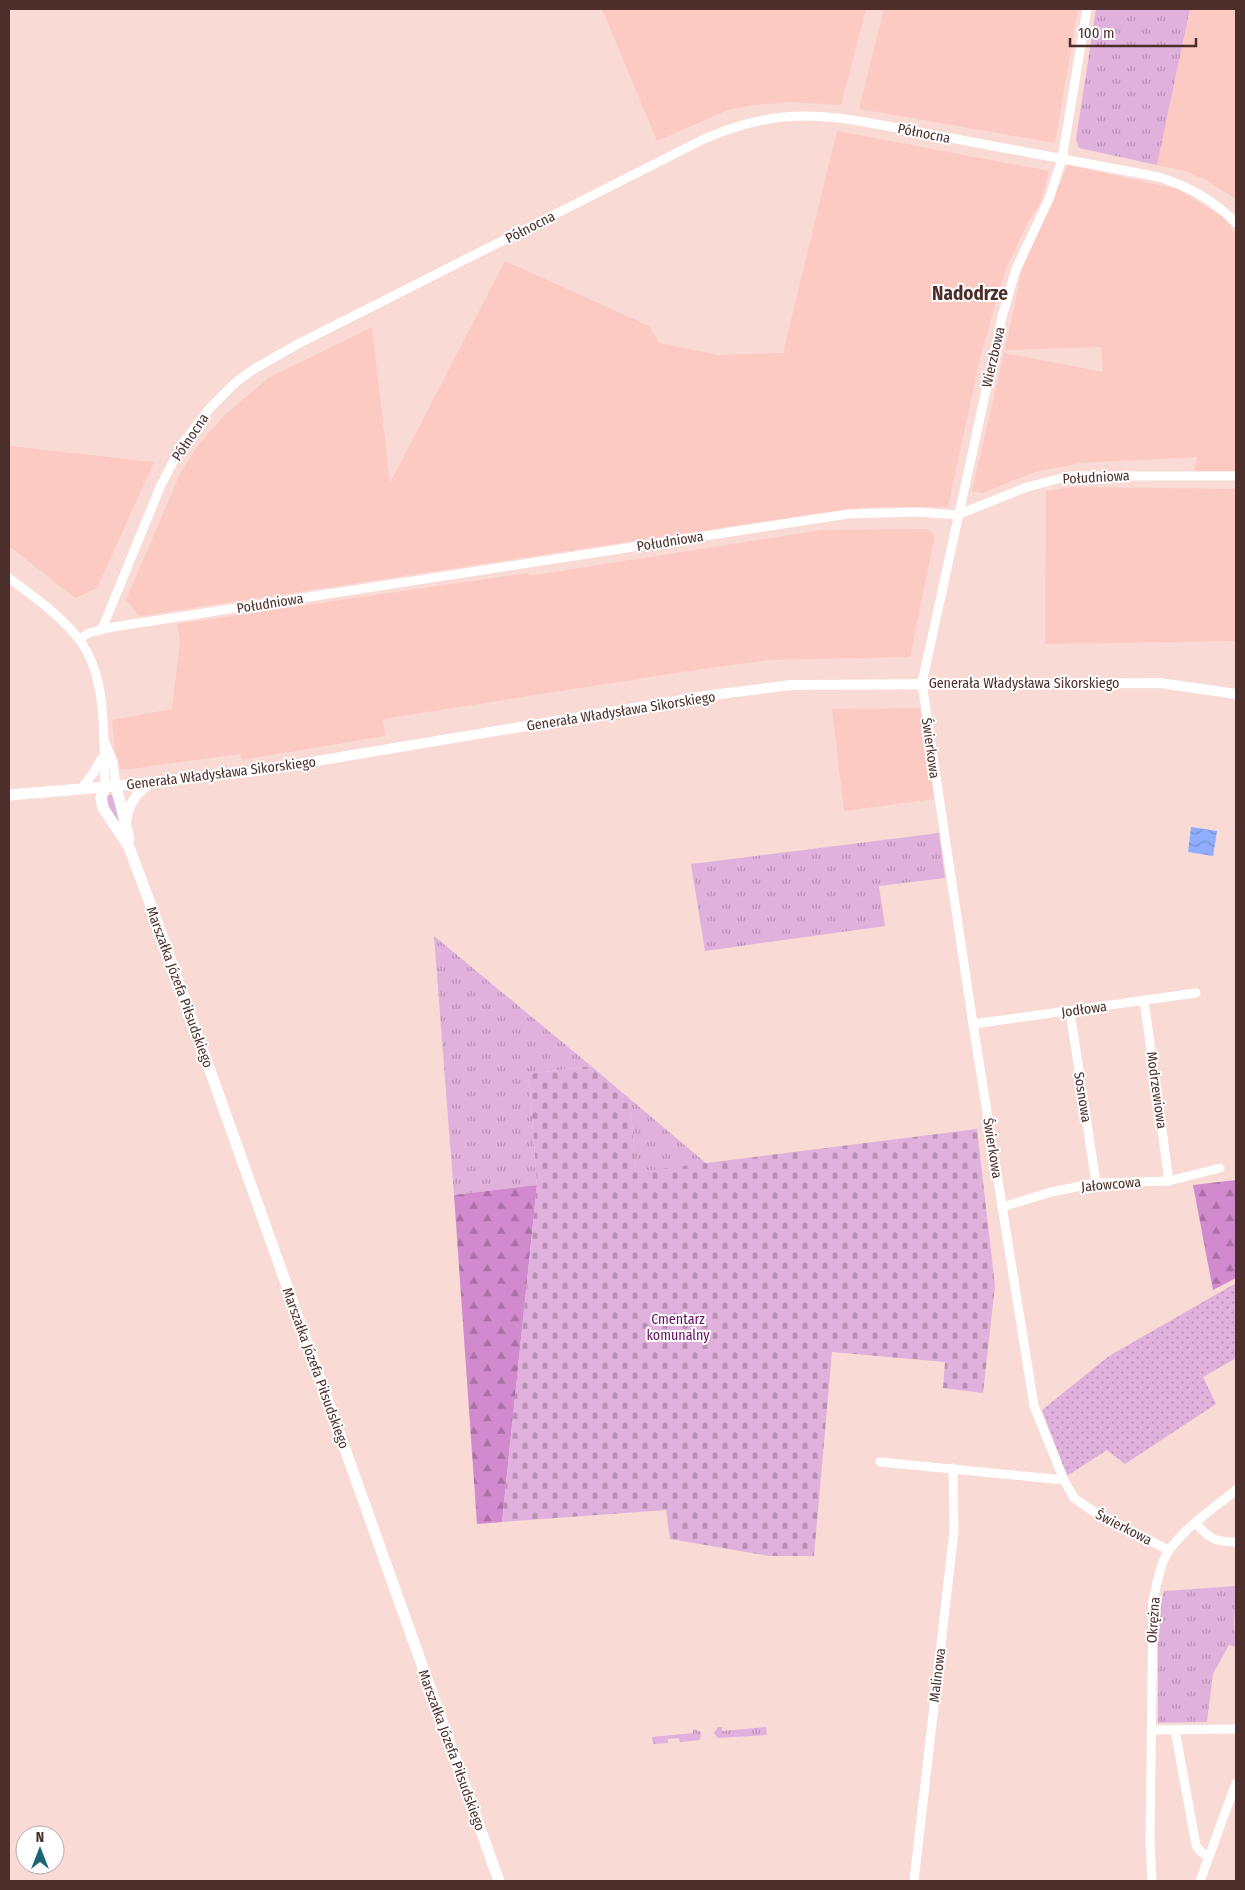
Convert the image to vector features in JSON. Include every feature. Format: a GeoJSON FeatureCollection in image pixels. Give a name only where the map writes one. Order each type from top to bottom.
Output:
{"type":"FeatureCollection","features":[{"type":"Feature","properties":{"kind":"main road","name":"Generała Władysława Sikorskiego"},"geometry":{"type":"LineString","coordinates":[[9,795],[110,787]]}},
{"type":"Feature","properties":{"kind":"main road","name":"Marszałka Józefa Piłsudskiego"},"geometry":{"type":"LineString","coordinates":[[132,856],[103,808],[101,798],[110,787],[125,826],[132,856],[499,1881]]}},
{"type":"Feature","properties":{"kind":"street","name":"Wierzbowa"},"geometry":{"type":"LineString","coordinates":[[922,683],[957,515],[1010,286],[1049,199],[1062,159],[1086,9]]}},
{"type":"Feature","properties":{"kind":"street","name":"Północna"},"geometry":{"type":"LineString","coordinates":[[102,629],[171,464],[196,425],[236,382],[254,369],[298,344],[704,139],[744,123],[768,118],[826,116],[1159,177],[1181,184],[1214,203],[1236,223]]}},
{"type":"Feature","properties":{"kind":"street","name":"Południowa"},"geometry":{"type":"LineString","coordinates":[[102,629],[848,514],[918,512],[957,515],[1027,487],[1070,476],[1236,476]]}},
{"type":"Feature","properties":{"kind":"street"},"geometry":{"type":"LineString","coordinates":[[9,578],[63,622],[86,650],[96,677],[105,742],[113,762],[110,787]]}},
{"type":"Feature","properties":{"kind":"street"},"geometry":{"type":"LineString","coordinates":[[78,638],[102,629]]}},
{"type":"Feature","properties":{"kind":"street","name":"Generała Władysława Sikorskiego"},"geometry":{"type":"LineString","coordinates":[[110,787],[267,769],[712,695],[791,686],[922,683],[1160,682],[1236,694]]}},
{"type":"Feature","properties":{"kind":"street","name":"Świerkowa"},"geometry":{"type":"LineString","coordinates":[[922,683],[973,1024],[1034,1406],[1064,1480],[1074,1498],[1089,1509],[1128,1531],[1170,1550]]}},
{"type":"Feature","properties":{"kind":"street"},"geometry":{"type":"LineString","coordinates":[[80,789],[94,772],[103,754],[105,742]]}},
{"type":"Feature","properties":{"kind":"street"},"geometry":{"type":"LineString","coordinates":[[103,754],[110,787]]}},
{"type":"Feature","properties":{"kind":"street"},"geometry":{"type":"LineString","coordinates":[[125,826],[132,800],[151,783]]}},
{"type":"Feature","properties":{"kind":"street","name":"Jodłowa"},"geometry":{"type":"LineString","coordinates":[[973,1024],[1196,993]]}},
{"type":"Feature","properties":{"kind":"street","name":"Modrzewiowa"},"geometry":{"type":"LineString","coordinates":[[1144,1000],[1170,1181]]}},
{"type":"Feature","properties":{"kind":"street","name":"Sosnowa"},"geometry":{"type":"LineString","coordinates":[[1070,1011],[1096,1183]]}},
{"type":"Feature","properties":{"kind":"street","name":"Jałowcowa"},"geometry":{"type":"LineString","coordinates":[[1002,1207],[1051,1192],[1096,1183],[1170,1181],[1220,1168]]}},
{"type":"Feature","properties":{"kind":"street"},"geometry":{"type":"LineString","coordinates":[[880,1462],[1064,1480]]}},
{"type":"Feature","properties":{"kind":"street","name":"Malinowa"},"geometry":{"type":"LineString","coordinates":[[914,1881],[953,1540],[953,1468]]}},
{"type":"Feature","properties":{"kind":"street","name":"Okrężna"},"geometry":{"type":"LineString","coordinates":[[1152,1881],[1150,1842],[1151,1623],[1153,1600],[1161,1568],[1170,1550],[1196,1523],[1236,1490]]}},
{"type":"Feature","properties":{"kind":"street"},"geometry":{"type":"LineString","coordinates":[[1196,1523],[1212,1540],[1236,1542]]}},
{"type":"Feature","properties":{"kind":"street"},"geometry":{"type":"LineString","coordinates":[[1152,1730],[1236,1729]]}},
{"type":"Feature","properties":{"kind":"street"},"geometry":{"type":"LineString","coordinates":[[1175,1730],[1180,1768],[1196,1845],[1200,1852],[1209,1857]]}},
{"type":"Feature","properties":{"kind":"street"},"geometry":{"type":"LineString","coordinates":[[1200,1881],[1236,1783]]}},
{"type":"Feature","properties":{"kind":"shaded area"},"geometry":{"type":"Polygon","coordinates":[[[602,9],[866,9],[841,105],[789,102],[753,105],[728,110],[657,141],[602,9]]]}},
{"type":"Feature","properties":{"kind":"shaded area"},"geometry":{"type":"Polygon","coordinates":[[[884,9],[1078,9],[1055,143],[859,109],[884,9]]]}},
{"type":"Feature","properties":{"kind":"shaded area"},"geometry":{"type":"Polygon","coordinates":[[[1190,9],[1236,9],[1236,199],[1206,180],[1185,171],[1157,165],[1190,9]]]}},
{"type":"Feature","properties":{"kind":"shaded area"},"geometry":{"type":"Polygon","coordinates":[[[837,131],[1049,171],[1041,201],[1026,226],[1005,271],[980,358],[948,507],[870,507],[811,514],[139,616],[126,600],[180,474],[198,445],[223,417],[268,378],[372,327],[390,483],[505,261],[649,326],[659,343],[718,355],[783,353],[837,131]]]}},
{"type":"Feature","properties":{"kind":"shaded area"},"geometry":{"type":"Polygon","coordinates":[[[1068,165],[1177,189],[1225,218],[1236,235],[1236,471],[1194,471],[1197,457],[1080,463],[1035,472],[982,493],[972,491],[1004,353],[1103,372],[1101,347],[1005,350],[1022,270],[1068,165]]]}},
{"type":"Feature","properties":{"kind":"shaded area"},"geometry":{"type":"Polygon","coordinates":[[[9,446],[154,462],[97,588],[75,598],[9,546],[9,446]]]}},
{"type":"Feature","properties":{"kind":"shaded area"},"geometry":{"type":"Polygon","coordinates":[[[1072,487],[1236,489],[1236,641],[1045,644],[1046,491],[1072,487]]]}},
{"type":"Feature","properties":{"kind":"shaded area"},"geometry":{"type":"Polygon","coordinates":[[[927,529],[935,535],[910,657],[767,660],[682,672],[383,719],[385,736],[242,760],[240,754],[121,770],[115,751],[112,720],[172,709],[180,642],[177,624],[528,573],[529,576],[822,530],[927,529]]]}},
{"type":"Feature","properties":{"kind":"shaded area"},"geometry":{"type":"Polygon","coordinates":[[[920,708],[934,799],[844,811],[832,709],[920,708]]]}},
{"type":"Feature","properties":{"kind":"green space"},"geometry":{"type":"Polygon","coordinates":[[[1096,9],[1190,9],[1157,165],[1079,148],[1076,139],[1096,9]]]}},
{"type":"Feature","properties":{"kind":"green space"},"geometry":{"type":"Polygon","coordinates":[[[111,795],[124,831],[109,807],[107,796],[111,795]]]}},
{"type":"Feature","properties":{"kind":"green space"},"geometry":{"type":"Polygon","coordinates":[[[939,833],[945,878],[879,886],[885,926],[705,951],[691,864],[939,833]]]}},
{"type":"Feature","properties":{"kind":"green space"},"geometry":{"type":"Polygon","coordinates":[[[434,936],[591,1066],[529,1074],[537,1185],[454,1195],[434,936]]]}},
{"type":"Feature","properties":{"kind":"green space","name":"Cmentarz komunalny"},"geometry":{"type":"Polygon","coordinates":[[[591,1066],[630,1099],[636,1172],[977,1129],[995,1286],[983,1393],[943,1388],[945,1362],[832,1352],[814,1556],[770,1556],[670,1539],[666,1510],[502,1522],[537,1185],[529,1074],[591,1066]]]}},
{"type":"Feature","properties":{"kind":"green space"},"geometry":{"type":"Polygon","coordinates":[[[630,1099],[707,1164],[636,1172],[630,1099]]]}},
{"type":"Feature","properties":{"kind":"green space"},"geometry":{"type":"Polygon","coordinates":[[[1236,1180],[1236,1278],[1213,1290],[1193,1185],[1236,1180]]]}},
{"type":"Feature","properties":{"kind":"green space"},"geometry":{"type":"Polygon","coordinates":[[[537,1185],[502,1522],[477,1524],[454,1195],[537,1185]]]}},
{"type":"Feature","properties":{"kind":"green space"},"geometry":{"type":"Polygon","coordinates":[[[1236,1283],[1236,1358],[1203,1377],[1216,1404],[1125,1464],[1107,1450],[1067,1476],[1042,1410],[1109,1356],[1236,1283]]]}},
{"type":"Feature","properties":{"kind":"green space"},"geometry":{"type":"Polygon","coordinates":[[[1236,1586],[1234,1624],[1236,1647],[1229,1645],[1213,1674],[1207,1722],[1158,1723],[1158,1616],[1164,1591],[1236,1586]]]}},
{"type":"Feature","properties":{"kind":"green space"},"geometry":{"type":"Polygon","coordinates":[[[718,1727],[722,1727],[722,1731],[766,1727],[767,1735],[718,1738],[714,1733],[718,1727]]]}},
{"type":"Feature","properties":{"kind":"green space"},"geometry":{"type":"Polygon","coordinates":[[[693,1729],[701,1732],[700,1740],[680,1742],[679,1738],[668,1739],[668,1743],[653,1744],[652,1737],[693,1733],[693,1729]]]}},
{"type":"Feature","properties":{"kind":"water"},"geometry":{"type":"Polygon","coordinates":[[[1191,827],[1217,831],[1213,856],[1188,852],[1191,827]]]}},
{"type":"Feature","properties":{"kind":"district","name":"Nadodrze"},"geometry":{"type":"Point","coordinates":[970,293]}}]}
